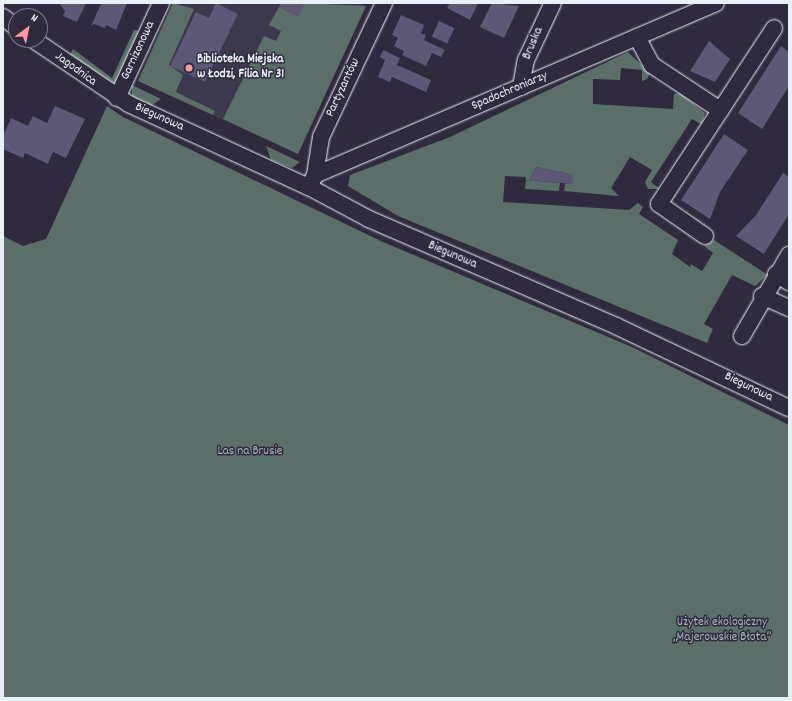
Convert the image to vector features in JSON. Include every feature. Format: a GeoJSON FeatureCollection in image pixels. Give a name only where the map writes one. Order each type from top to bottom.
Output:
{"type":"FeatureCollection","features":[{"type":"Feature","properties":{"kind":"street","name":"Garnizonowa"},"geometry":{"type":"LineString","coordinates":[[117,98],[161,3]]}},
{"type":"Feature","properties":{"kind":"street","name":"Partyzantów"},"geometry":{"type":"LineString","coordinates":[[312,181],[321,137],[384,3]]}},
{"type":"Feature","properties":{"kind":"street","name":"Bruska"},"geometry":{"type":"LineString","coordinates":[[521,87],[526,60],[553,3]]}},
{"type":"Feature","properties":{"kind":"street","name":"Spadochroniarzy"},"geometry":{"type":"LineString","coordinates":[[312,181],[521,87],[716,3]]}},
{"type":"Feature","properties":{"kind":"street"},"geometry":{"type":"LineString","coordinates":[[705,236],[659,204],[774,28]]}},
{"type":"Feature","properties":{"kind":"street"},"geometry":{"type":"LineString","coordinates":[[637,37],[652,65],[720,110]]}},
{"type":"Feature","properties":{"kind":"street","name":"Jagodnica"},"geometry":{"type":"LineString","coordinates":[[45,48],[117,98]]}},
{"type":"Feature","properties":{"kind":"street","name":"Biegunowa"},"geometry":{"type":"LineString","coordinates":[[117,98],[312,181],[369,220],[616,326],[789,408]]}},
{"type":"Feature","properties":{"kind":"street"},"geometry":{"type":"LineString","coordinates":[[742,336],[762,296],[783,278],[789,255]]}},
{"type":"Feature","properties":{"kind":"street"},"geometry":{"type":"LineString","coordinates":[[762,296],[789,308]]}},
{"type":"Feature","properties":{"kind":"shaded area"},"geometry":{"type":"Polygon","coordinates":[[[173,3],[360,3],[366,6],[298,154],[138,81],[173,3]]]}},
{"type":"Feature","properties":{"kind":"green space"},"geometry":{"type":"Polygon","coordinates":[[[173,3],[194,9],[169,65],[183,75],[176,92],[215,111],[213,115],[138,81],[173,3]]]}},
{"type":"Feature","properties":{"kind":"green space"},"geometry":{"type":"Polygon","coordinates":[[[304,3],[366,6],[298,154],[223,119],[264,36],[276,41],[281,31],[269,25],[279,7],[298,16],[304,3]]]}},
{"type":"Feature","properties":{"kind":"green space"},"geometry":{"type":"Polygon","coordinates":[[[134,30],[139,31],[116,82],[112,83],[70,55],[73,49],[112,78],[134,30]]]}},
{"type":"Feature","properties":{"kind":"green space"},"geometry":{"type":"Polygon","coordinates":[[[628,52],[650,73],[647,79],[642,81],[642,70],[621,68],[620,80],[593,79],[593,104],[673,109],[674,94],[680,93],[705,113],[702,125],[692,119],[651,182],[660,189],[648,189],[645,182],[652,170],[630,157],[611,188],[619,196],[564,191],[565,183],[573,184],[573,175],[536,167],[529,180],[560,183],[559,191],[525,189],[526,177],[505,176],[503,202],[629,210],[638,203],[643,207],[639,214],[678,240],[672,254],[690,267],[691,264],[702,271],[713,253],[704,246],[714,240],[768,275],[755,286],[732,275],[704,324],[713,329],[707,343],[398,216],[348,186],[350,175],[450,137],[628,52]]]}},
{"type":"Feature","properties":{"kind":"green space"},"geometry":{"type":"Polygon","coordinates":[[[132,85],[161,99],[149,107],[132,97],[132,85]]]}},
{"type":"Feature","properties":{"kind":"green space","name":"Las na Brusie"},"geometry":{"type":"Polygon","coordinates":[[[107,106],[123,117],[383,242],[632,347],[789,425],[789,698],[3,698],[3,236],[23,246],[46,239],[107,106]]]}},
{"type":"Feature","properties":{"kind":"green space"},"geometry":{"type":"Polygon","coordinates":[[[266,146],[300,162],[292,168],[271,160],[266,146]]]}},
{"type":"Feature","properties":{"kind":"building"},"geometry":{"type":"Polygon","coordinates":[[[59,3],[86,3],[77,22],[63,16],[65,11],[59,3]]]}},
{"type":"Feature","properties":{"kind":"building"},"geometry":{"type":"Polygon","coordinates":[[[127,3],[116,30],[106,25],[105,28],[94,24],[91,26],[101,4],[127,3]]]}},
{"type":"Feature","properties":{"kind":"building"},"geometry":{"type":"Polygon","coordinates":[[[216,3],[238,14],[219,53],[222,55],[219,62],[215,61],[205,82],[170,66],[196,12],[209,18],[216,3]]]}},
{"type":"Feature","properties":{"kind":"building"},"geometry":{"type":"Polygon","coordinates":[[[281,3],[304,3],[298,16],[279,7],[281,3]]]}},
{"type":"Feature","properties":{"kind":"building"},"geometry":{"type":"Polygon","coordinates":[[[450,3],[478,3],[470,20],[447,8],[450,3]]]}},
{"type":"Feature","properties":{"kind":"building"},"geometry":{"type":"Polygon","coordinates":[[[492,3],[519,6],[504,38],[480,27],[492,3]]]}},
{"type":"Feature","properties":{"kind":"building"},"geometry":{"type":"Polygon","coordinates":[[[401,15],[424,25],[421,33],[426,35],[424,40],[445,50],[441,57],[432,53],[426,66],[402,55],[404,51],[394,46],[398,38],[392,35],[401,15]]]}},
{"type":"Feature","properties":{"kind":"building"},"geometry":{"type":"Polygon","coordinates":[[[439,21],[454,28],[447,44],[432,36],[439,21]]]}},
{"type":"Feature","properties":{"kind":"building"},"geometry":{"type":"Polygon","coordinates":[[[709,41],[730,59],[715,82],[690,71],[709,41]]]}},
{"type":"Feature","properties":{"kind":"building"},"geometry":{"type":"Polygon","coordinates":[[[781,46],[789,52],[789,86],[762,129],[738,113],[781,46]]]}},
{"type":"Feature","properties":{"kind":"building"},"geometry":{"type":"Polygon","coordinates":[[[383,50],[400,58],[397,65],[431,80],[426,92],[392,77],[390,82],[378,77],[385,60],[380,57],[383,50]]]}},
{"type":"Feature","properties":{"kind":"building"},"geometry":{"type":"Polygon","coordinates":[[[55,106],[85,119],[66,158],[53,152],[48,164],[25,153],[23,158],[3,149],[3,136],[11,118],[28,126],[33,116],[47,123],[55,106]]]}},
{"type":"Feature","properties":{"kind":"building"},"geometry":{"type":"Polygon","coordinates":[[[724,134],[748,150],[720,192],[710,219],[681,200],[724,134]]]}},
{"type":"Feature","properties":{"kind":"building"},"geometry":{"type":"Polygon","coordinates":[[[536,167],[573,175],[573,184],[529,180],[536,167]]]}},
{"type":"Feature","properties":{"kind":"building"},"geometry":{"type":"Polygon","coordinates":[[[783,173],[789,177],[789,214],[764,254],[736,236],[756,215],[783,173]]]}},
{"type":"Feature","properties":{"kind":"place","name":"Biblioteka Miejska w Łodzi, Filia Nr 31"},"geometry":{"type":"Point","coordinates":[189,68]}},
{"type":"Feature","properties":{"kind":"park label","name":"Użytek ekologiczny „Majerowskie Błota”"},"geometry":{"type":"Point","coordinates":[722,632]}}]}
